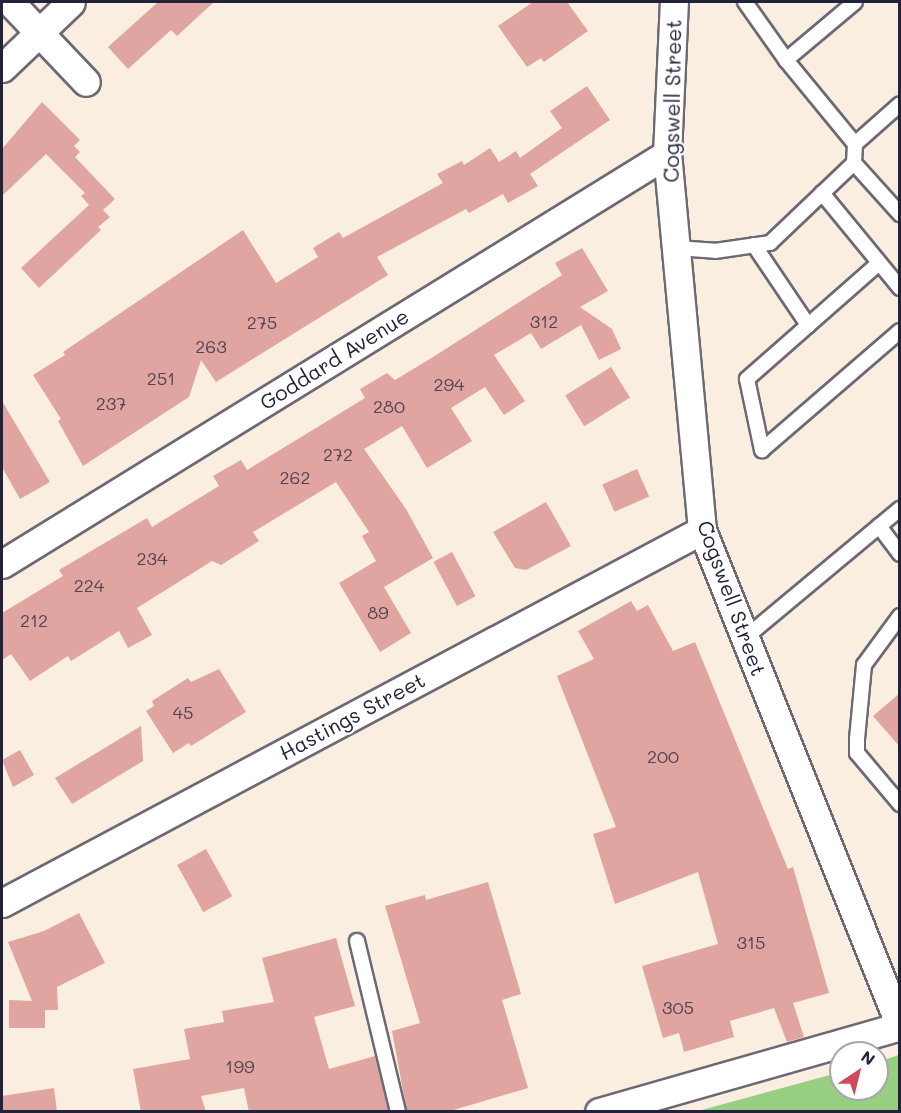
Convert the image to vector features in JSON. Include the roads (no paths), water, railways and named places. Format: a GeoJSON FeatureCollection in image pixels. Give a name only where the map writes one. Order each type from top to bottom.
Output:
{"type":"FeatureCollection","features":[{"type":"Feature","properties":{"kind":"street"},"geometry":{"type":"LineString","coordinates":[[10,2],[86,82]]}},
{"type":"Feature","properties":{"kind":"street"},"geometry":{"type":"LineString","coordinates":[[2,68],[71,2]]}},
{"type":"Feature","properties":{"kind":"street","name":"Cogswell Street"},"geometry":{"type":"LineString","coordinates":[[679,5],[667,154],[702,530],[900,1026]]}},
{"type":"Feature","properties":{"kind":"street","name":"Goddard Avenue"},"geometry":{"type":"LineString","coordinates":[[2,564],[667,154]]}},
{"type":"Feature","properties":{"kind":"street","name":"Hastings Street"},"geometry":{"type":"LineString","coordinates":[[2,903],[702,530]]}},
{"type":"Feature","properties":{"kind":"street"},"geometry":{"type":"LineString","coordinates":[[600,1112],[900,1026]]}},
{"type":"Feature","properties":{"kind":"lane"},"geometry":{"type":"LineString","coordinates":[[676,248],[716,251],[770,243],[854,163],[855,144],[786,60],[745,2]]}},
{"type":"Feature","properties":{"kind":"lane"},"geometry":{"type":"LineString","coordinates":[[786,60],[855,2]]}},
{"type":"Feature","properties":{"kind":"lane"},"geometry":{"type":"LineString","coordinates":[[855,144],[900,104]]}},
{"type":"Feature","properties":{"kind":"lane"},"geometry":{"type":"LineString","coordinates":[[854,163],[900,214]]}},
{"type":"Feature","properties":{"kind":"lane"},"geometry":{"type":"LineString","coordinates":[[822,193],[900,288]]}},
{"type":"Feature","properties":{"kind":"lane"},"geometry":{"type":"LineString","coordinates":[[754,245],[808,325]]}},
{"type":"Feature","properties":{"kind":"lane"},"geometry":{"type":"LineString","coordinates":[[879,263],[747,379],[762,450],[900,331]]}},
{"type":"Feature","properties":{"kind":"lane"},"geometry":{"type":"LineString","coordinates":[[745,638],[900,509]]}},
{"type":"Feature","properties":{"kind":"lane"},"geometry":{"type":"LineString","coordinates":[[879,526],[900,554]]}},
{"type":"Feature","properties":{"kind":"lane"},"geometry":{"type":"LineString","coordinates":[[900,616],[864,665],[857,753],[900,804]]}},
{"type":"Feature","properties":{"kind":"lane"},"geometry":{"type":"LineString","coordinates":[[357,941],[398,1112]]}}]}
